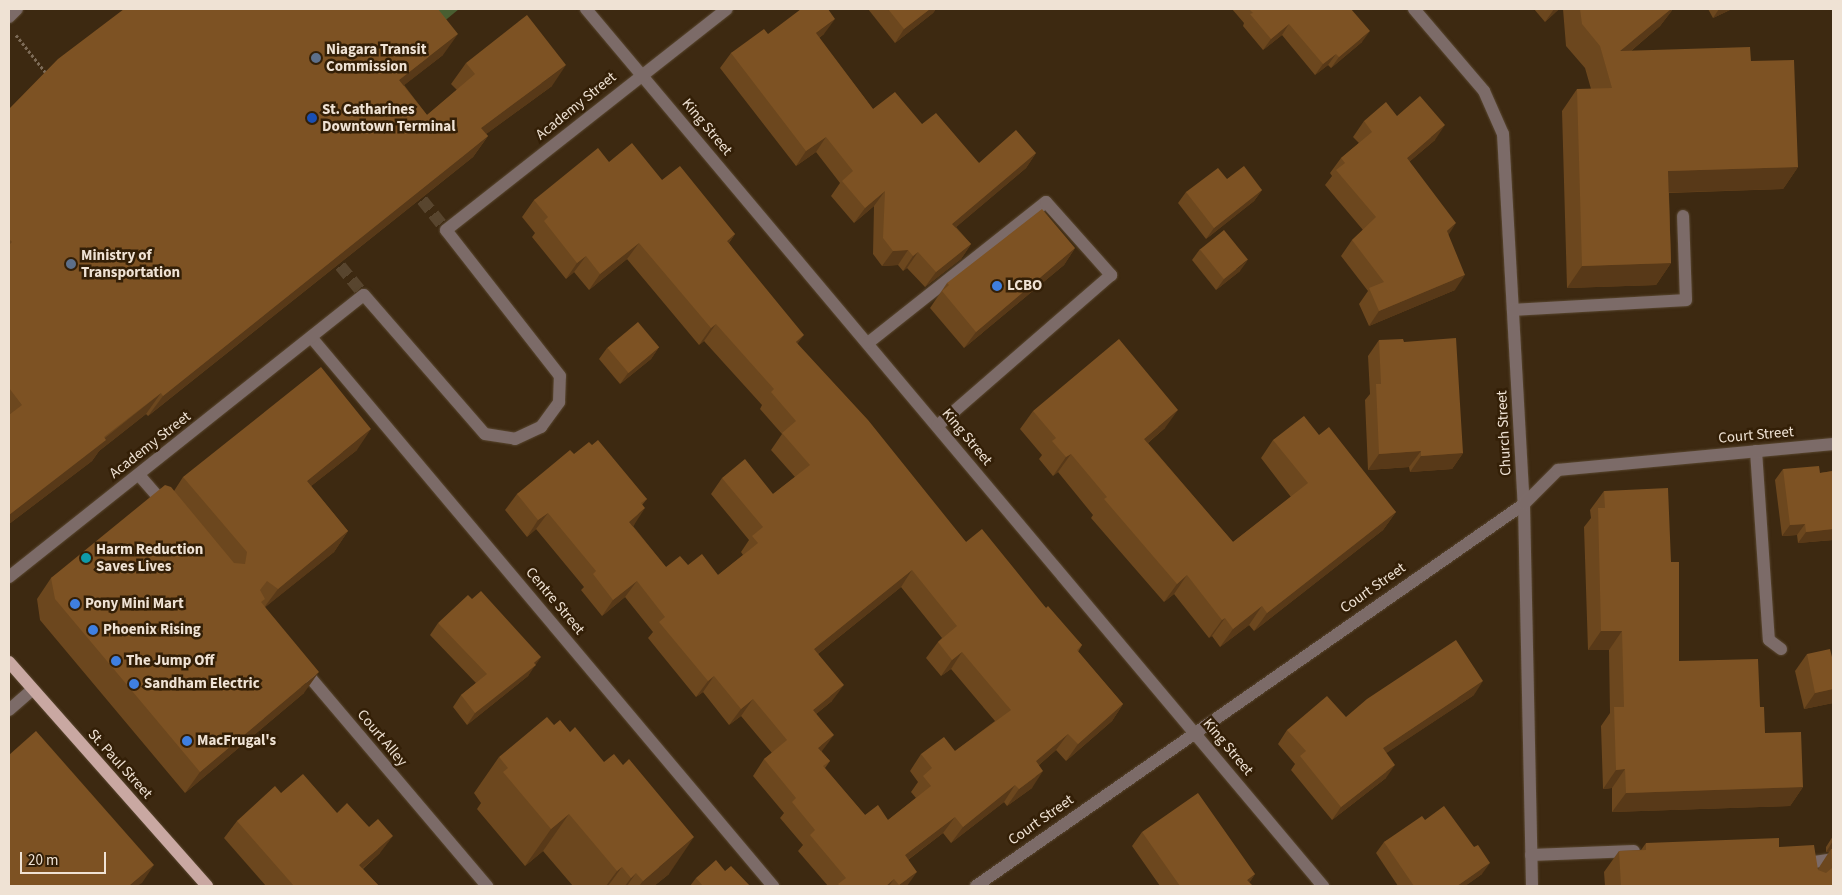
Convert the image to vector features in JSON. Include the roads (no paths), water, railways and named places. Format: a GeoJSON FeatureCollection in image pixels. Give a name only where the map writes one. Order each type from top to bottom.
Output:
{"type":"FeatureCollection","features":[{"type":"Feature","properties":{"kind":"main road","name":"St. Paul Street"},"geometry":{"type":"LineString","coordinates":[[9,662],[207,886]]}},
{"type":"Feature","properties":{"kind":"street"},"geometry":{"type":"LineString","coordinates":[[9,17],[17,9]]}},
{"type":"Feature","properties":{"kind":"street","name":"King Street"},"geometry":{"type":"LineString","coordinates":[[586,9],[1323,886]]}},
{"type":"Feature","properties":{"kind":"street","name":"Academy Street"},"geometry":{"type":"LineString","coordinates":[[9,577],[364,295],[485,434],[515,438],[541,427],[559,402],[560,376],[446,230],[727,9]]}},
{"type":"Feature","properties":{"kind":"street","name":"Church Street"},"geometry":{"type":"LineString","coordinates":[[1414,9],[1484,91],[1503,134],[1524,504],[1532,886]]}},
{"type":"Feature","properties":{"kind":"street"},"geometry":{"type":"LineString","coordinates":[[868,343],[1046,202],[1111,275],[937,426]]}},
{"type":"Feature","properties":{"kind":"street"},"geometry":{"type":"LineString","coordinates":[[1513,310],[1686,300],[1683,216]]}},
{"type":"Feature","properties":{"kind":"street","name":"Centre Street"},"geometry":{"type":"LineString","coordinates":[[312,337],[773,886]]}},
{"type":"Feature","properties":{"kind":"street","name":"Court Street"},"geometry":{"type":"LineString","coordinates":[[976,886],[1194,732],[1524,504],[1558,470],[1833,444]]}},
{"type":"Feature","properties":{"kind":"street"},"geometry":{"type":"LineString","coordinates":[[1756,451],[1769,640],[1781,649]]}},
{"type":"Feature","properties":{"kind":"street"},"geometry":{"type":"LineString","coordinates":[[139,474],[176,518]]}},
{"type":"Feature","properties":{"kind":"street","name":"Court Alley"},"geometry":{"type":"LineString","coordinates":[[291,655],[487,886]]}},
{"type":"Feature","properties":{"kind":"street"},"geometry":{"type":"LineString","coordinates":[[9,710],[32,690]]}},
{"type":"Feature","properties":{"kind":"street"},"geometry":{"type":"LineString","coordinates":[[1531,855],[1650,851]]}},
{"type":"Feature","properties":{"kind":"street"},"geometry":{"type":"LineString","coordinates":[[1809,878],[1804,858],[1833,859]]}},
{"type":"Feature","properties":{"kind":"tunnel"},"geometry":{"type":"LineString","coordinates":[[411,186],[446,230]]}},
{"type":"Feature","properties":{"kind":"tunnel"},"geometry":{"type":"LineString","coordinates":[[329,252],[364,295]]}},
{"type":"Feature","properties":{"kind":"place","name":"Niagara Transit Commission"},"geometry":{"type":"Point","coordinates":[316,58]}},
{"type":"Feature","properties":{"kind":"place","name":"St. Catharines Downtown Terminal"},"geometry":{"type":"Point","coordinates":[312,118]}},
{"type":"Feature","properties":{"kind":"place","name":"Ministry of Transportation"},"geometry":{"type":"Point","coordinates":[71,264]}},
{"type":"Feature","properties":{"kind":"place","name":"LCBO"},"geometry":{"type":"Point","coordinates":[997,286]}},
{"type":"Feature","properties":{"kind":"place","name":"Harm Reduction Saves Lives"},"geometry":{"type":"Point","coordinates":[86,558]}},
{"type":"Feature","properties":{"kind":"place","name":"Pony Mini Mart"},"geometry":{"type":"Point","coordinates":[75,604]}},
{"type":"Feature","properties":{"kind":"place","name":"Phoenix Rising"},"geometry":{"type":"Point","coordinates":[93,630]}},
{"type":"Feature","properties":{"kind":"place","name":"The Jump Off"},"geometry":{"type":"Point","coordinates":[116,661]}},
{"type":"Feature","properties":{"kind":"place","name":"Sandham Electric"},"geometry":{"type":"Point","coordinates":[134,684]}},
{"type":"Feature","properties":{"kind":"place","name":"MacFrugal's"},"geometry":{"type":"Point","coordinates":[187,741]}}]}
